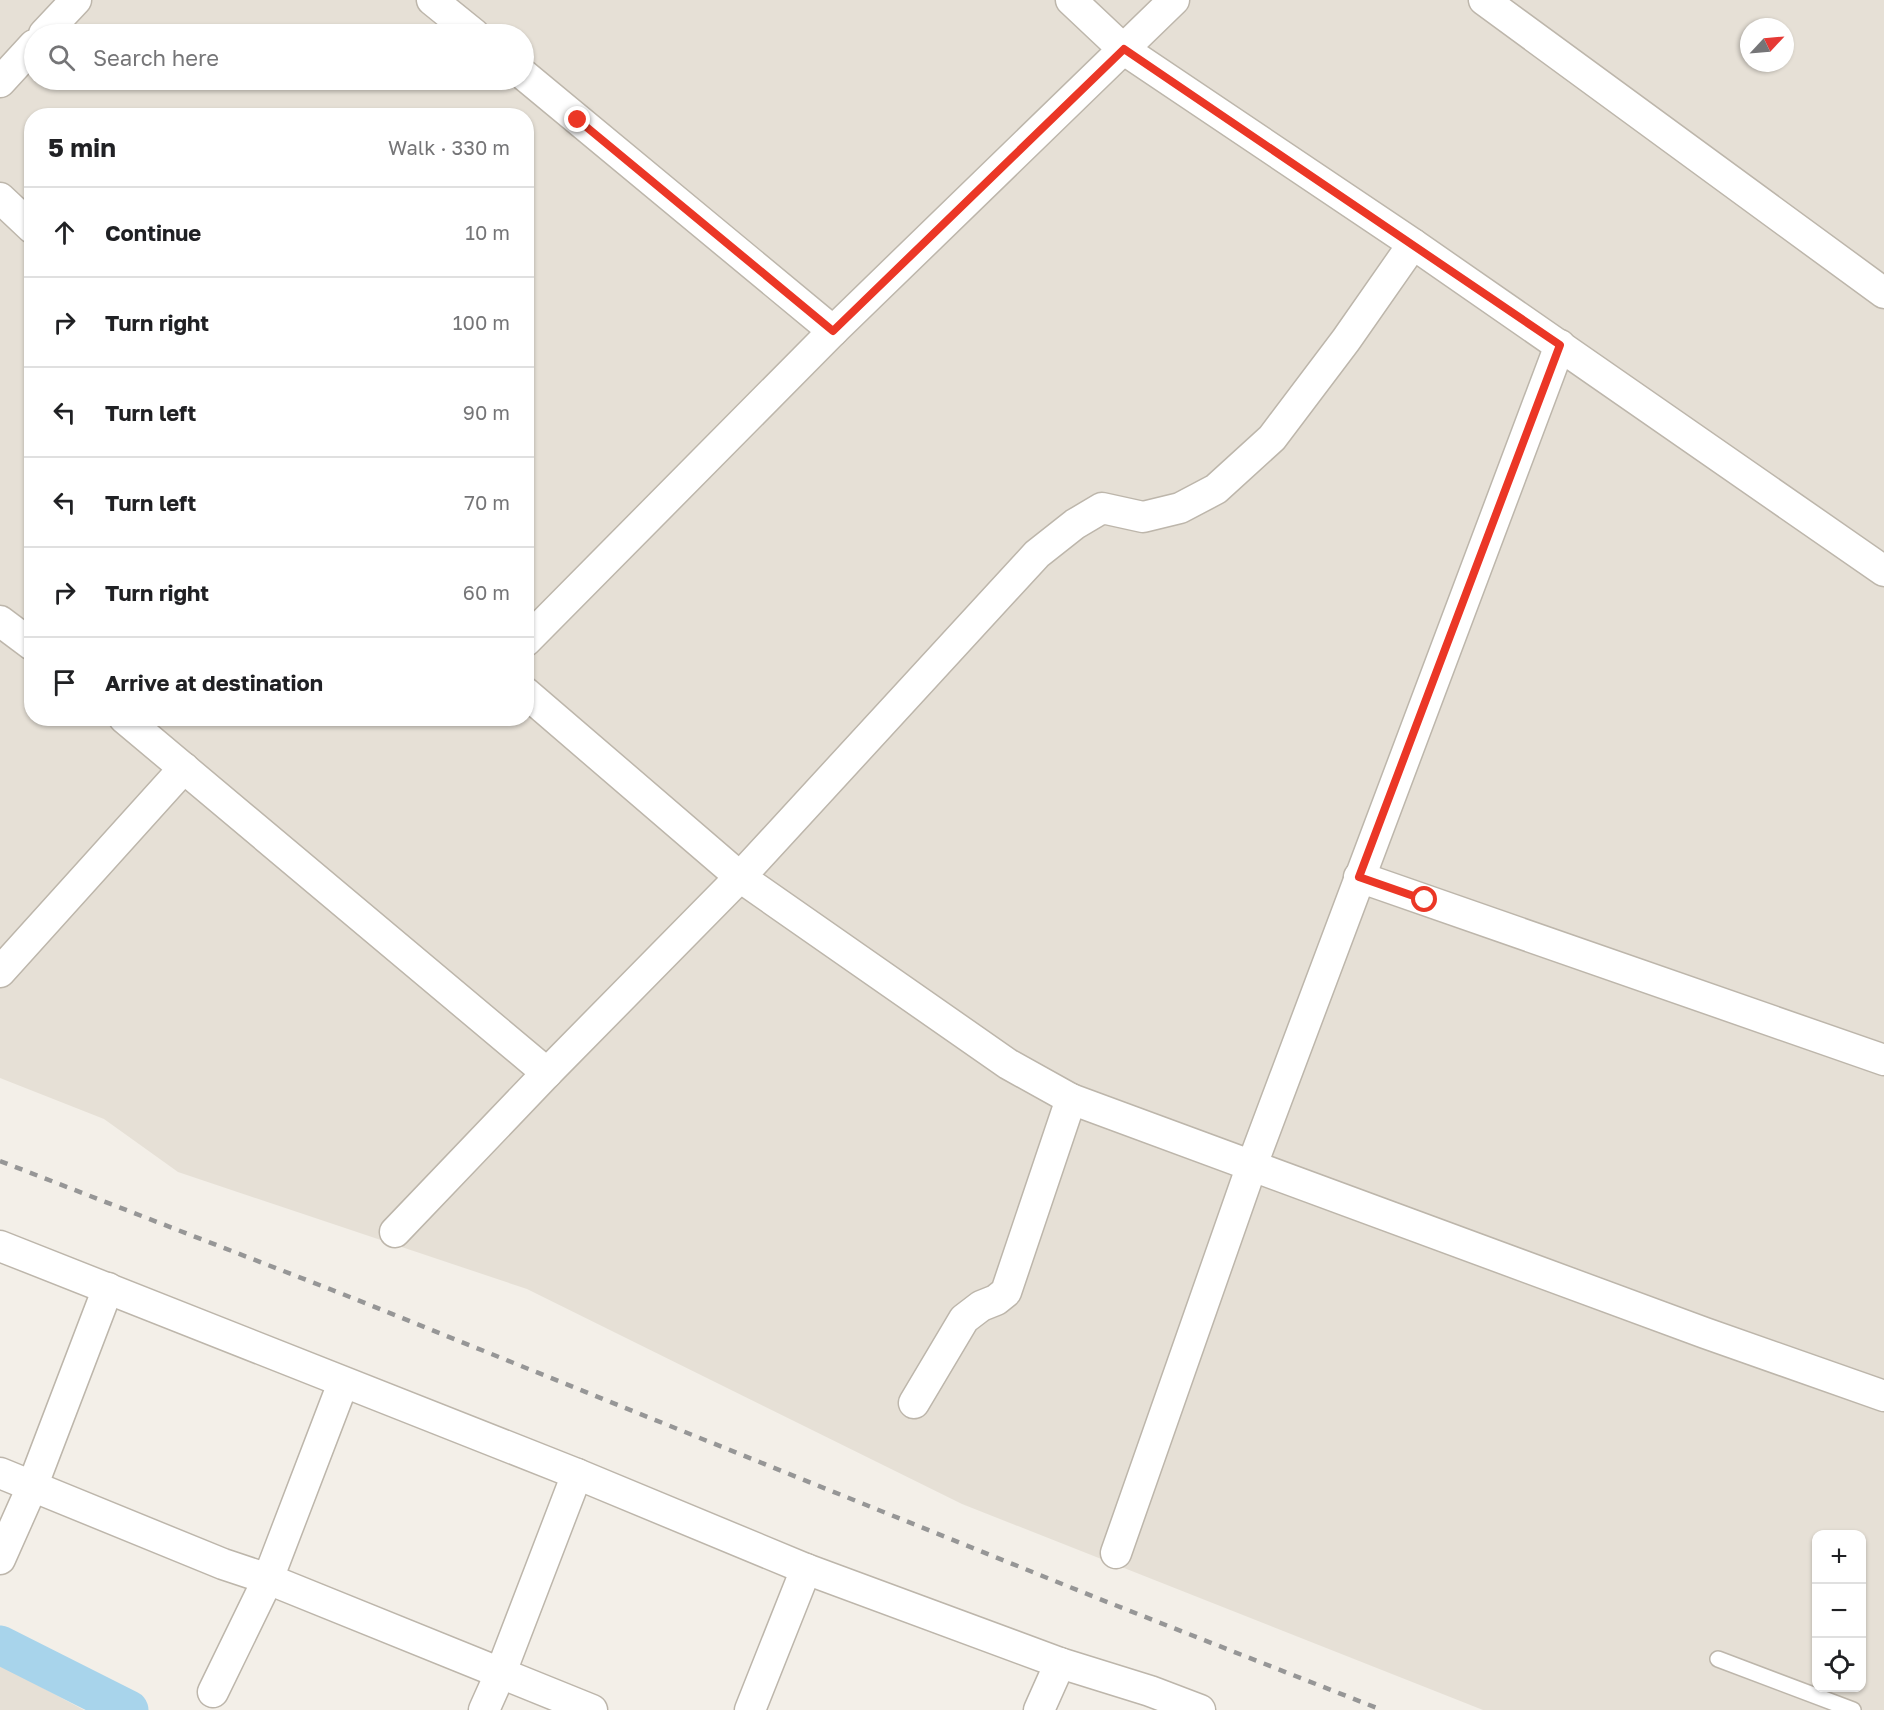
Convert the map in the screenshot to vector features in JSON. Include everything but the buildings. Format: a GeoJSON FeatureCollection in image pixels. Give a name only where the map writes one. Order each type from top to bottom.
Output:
{"type":"FeatureCollection","features":[{"type":"Feature","properties":{"kind":"street"},"geometry":{"type":"LineString","coordinates":[[53,24],[76,0]]}},
{"type":"Feature","properties":{"kind":"street"},"geometry":{"type":"LineString","coordinates":[[432,0],[462,24]]}},
{"type":"Feature","properties":{"kind":"street"},"geometry":{"type":"LineString","coordinates":[[1071,0],[1124,49],[1413,244],[1884,571]]}},
{"type":"Feature","properties":{"kind":"street"},"geometry":{"type":"LineString","coordinates":[[534,633],[833,331],[1174,0]]}},
{"type":"Feature","properties":{"kind":"street"},"geometry":{"type":"LineString","coordinates":[[1484,0],[1884,293]]}},
{"type":"Feature","properties":{"kind":"street"},"geometry":{"type":"LineString","coordinates":[[0,82],[24,56]]}},
{"type":"Feature","properties":{"kind":"street"},"geometry":{"type":"LineString","coordinates":[[534,83],[833,331]]}},
{"type":"Feature","properties":{"kind":"street"},"geometry":{"type":"LineString","coordinates":[[0,198],[24,220]]}},
{"type":"Feature","properties":{"kind":"street"},"geometry":{"type":"LineString","coordinates":[[395,1232],[547,1073],[740,877],[1037,554],[1075,524],[1102,508],[1143,517],[1180,508],[1216,489],[1272,438],[1346,340],[1413,244]]}},
{"type":"Feature","properties":{"kind":"street"},"geometry":{"type":"LineString","coordinates":[[1116,1553],[1252,1165],[1560,345]]}},
{"type":"Feature","properties":{"kind":"street"},"geometry":{"type":"LineString","coordinates":[[0,621],[24,639]]}},
{"type":"Feature","properties":{"kind":"street"},"geometry":{"type":"LineString","coordinates":[[534,700],[740,877],[1008,1064],[1071,1099],[1705,1333],[1884,1396]]}},
{"type":"Feature","properties":{"kind":"street"},"geometry":{"type":"LineString","coordinates":[[134,726],[547,1073]]}},
{"type":"Feature","properties":{"kind":"street"},"geometry":{"type":"LineString","coordinates":[[0,972],[184,768]]}},
{"type":"Feature","properties":{"kind":"street"},"geometry":{"type":"LineString","coordinates":[[1359,877],[1884,1060]]}},
{"type":"Feature","properties":{"kind":"street"},"geometry":{"type":"LineString","coordinates":[[914,1403],[964,1319],[1006,1292],[1071,1099]]}},
{"type":"Feature","properties":{"kind":"street"},"geometry":{"type":"LineString","coordinates":[[0,1246],[577,1474],[806,1569],[1059,1663],[1146,1700],[1200,1710]]}},
{"type":"Feature","properties":{"kind":"street"},"geometry":{"type":"LineString","coordinates":[[0,1559],[32,1487],[108,1288]]}},
{"type":"Feature","properties":{"kind":"street"},"geometry":{"type":"LineString","coordinates":[[213,1692],[268,1579],[343,1383]]}},
{"type":"Feature","properties":{"kind":"street"},"geometry":{"type":"LineString","coordinates":[[0,1473],[592,1710]]}},
{"type":"Feature","properties":{"kind":"street"},"geometry":{"type":"LineString","coordinates":[[484,1710],[501,1672],[577,1474]]}},
{"type":"Feature","properties":{"kind":"street"},"geometry":{"type":"LineString","coordinates":[[750,1710],[806,1569]]}},
{"type":"Feature","properties":{"kind":"street"},"geometry":{"type":"LineString","coordinates":[[1039,1710],[1059,1663]]}},
{"type":"Feature","properties":{"kind":"lane"},"geometry":{"type":"LineString","coordinates":[[1718,1659],[1853,1710]]}},
{"type":"Feature","properties":{"kind":"shaded area"},"geometry":{"type":"Polygon","coordinates":[[[0,0],[1884,0],[1884,1710],[1483,1710],[962,1504],[527,1289],[178,1172],[104,1119],[0,1078],[0,0]]]}},
{"type":"Feature","properties":{"kind":"shaded area"},"geometry":{"type":"Polygon","coordinates":[[[0,1665],[84,1710],[0,1710],[0,1665]]]}},
{"type":"Feature","properties":{"kind":"waterway"},"geometry":{"type":"LineString","coordinates":[[0,1645],[129,1710]]}},
{"type":"Feature","properties":{"kind":"railway"},"geometry":{"type":"LineString","coordinates":[[0,1161],[340,1293],[1097,1598],[1382,1710]]}},
{"type":"Feature","properties":{"kind":"route"},"geometry":{"type":"LineString","coordinates":[[578,120],[833,331],[1124,49],[1560,345],[1359,877],[1425,900]]}}]}
